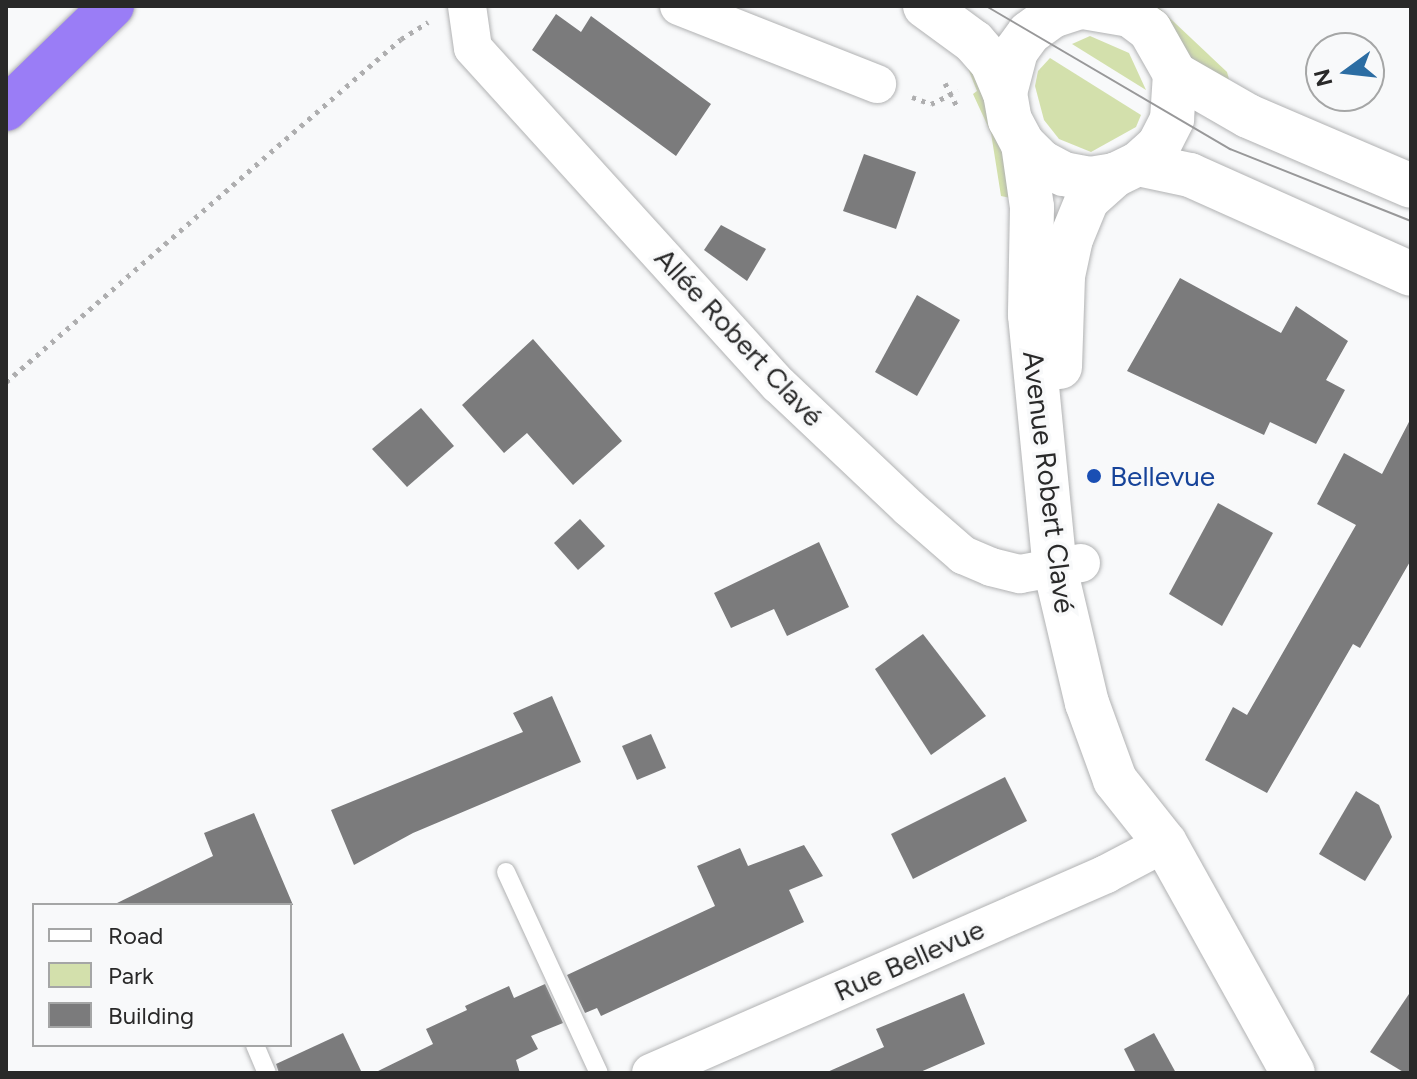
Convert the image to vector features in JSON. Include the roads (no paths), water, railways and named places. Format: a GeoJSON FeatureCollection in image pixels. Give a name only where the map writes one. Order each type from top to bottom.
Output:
{"type":"FeatureCollection","features":[{"type":"Feature","properties":{"kind":"highway"},"geometry":{"type":"LineString","coordinates":[[6,109],[112,6]]}},
{"type":"Feature","properties":{"kind":"street"},"geometry":{"type":"LineString","coordinates":[[679,6],[877,84]]}},
{"type":"Feature","properties":{"kind":"street"},"geometry":{"type":"LineString","coordinates":[[925,6],[974,42],[1005,93],[1010,120],[1023,144],[1064,174],[1090,179],[1127,169],[1190,175],[1411,274]]}},
{"type":"Feature","properties":{"kind":"street"},"geometry":{"type":"LineString","coordinates":[[1005,93],[1016,51],[1029,33],[1052,16],[1078,6],[1130,15],[1158,40],[1175,74],[1172,119],[1159,145],[1127,169]]}},
{"type":"Feature","properties":{"kind":"street","name":"Allée Robert Clavé"},"geometry":{"type":"LineString","coordinates":[[466,7],[473,48],[779,385],[887,488],[963,555],[1020,574],[1068,566]]}},
{"type":"Feature","properties":{"kind":"street"},"geometry":{"type":"LineString","coordinates":[[1175,74],[1248,116],[1411,186]]}},
{"type":"Feature","properties":{"kind":"street","name":"Avenue Robert Clavé"},"geometry":{"type":"LineString","coordinates":[[1023,144],[1032,207],[1030,315],[1087,703],[1115,780],[1165,843],[1293,1073]]}},
{"type":"Feature","properties":{"kind":"street","name":"Avenue Robert Clavé"},"geometry":{"type":"LineString","coordinates":[[1068,566],[1060,372],[1063,276],[1078,217],[1087,200],[1127,169]]}},
{"type":"Feature","properties":{"kind":"street","name":"Rue Bellevue"},"geometry":{"type":"LineString","coordinates":[[651,1073],[1106,874],[1165,843]]}},
{"type":"Feature","properties":{"kind":"lane"},"geometry":{"type":"LineString","coordinates":[[506,872],[599,1073]]}},
{"type":"Feature","properties":{"kind":"lane"},"geometry":{"type":"LineString","coordinates":[[256,1047],[267,1073]]}},
{"type":"Feature","properties":{"kind":"tram line"},"geometry":{"type":"LineString","coordinates":[[986,6],[1230,149],[1411,221]]}},
{"type":"Feature","properties":{"kind":"place","name":"Bellevue"},"geometry":{"type":"Point","coordinates":[1094,476]}}]}
